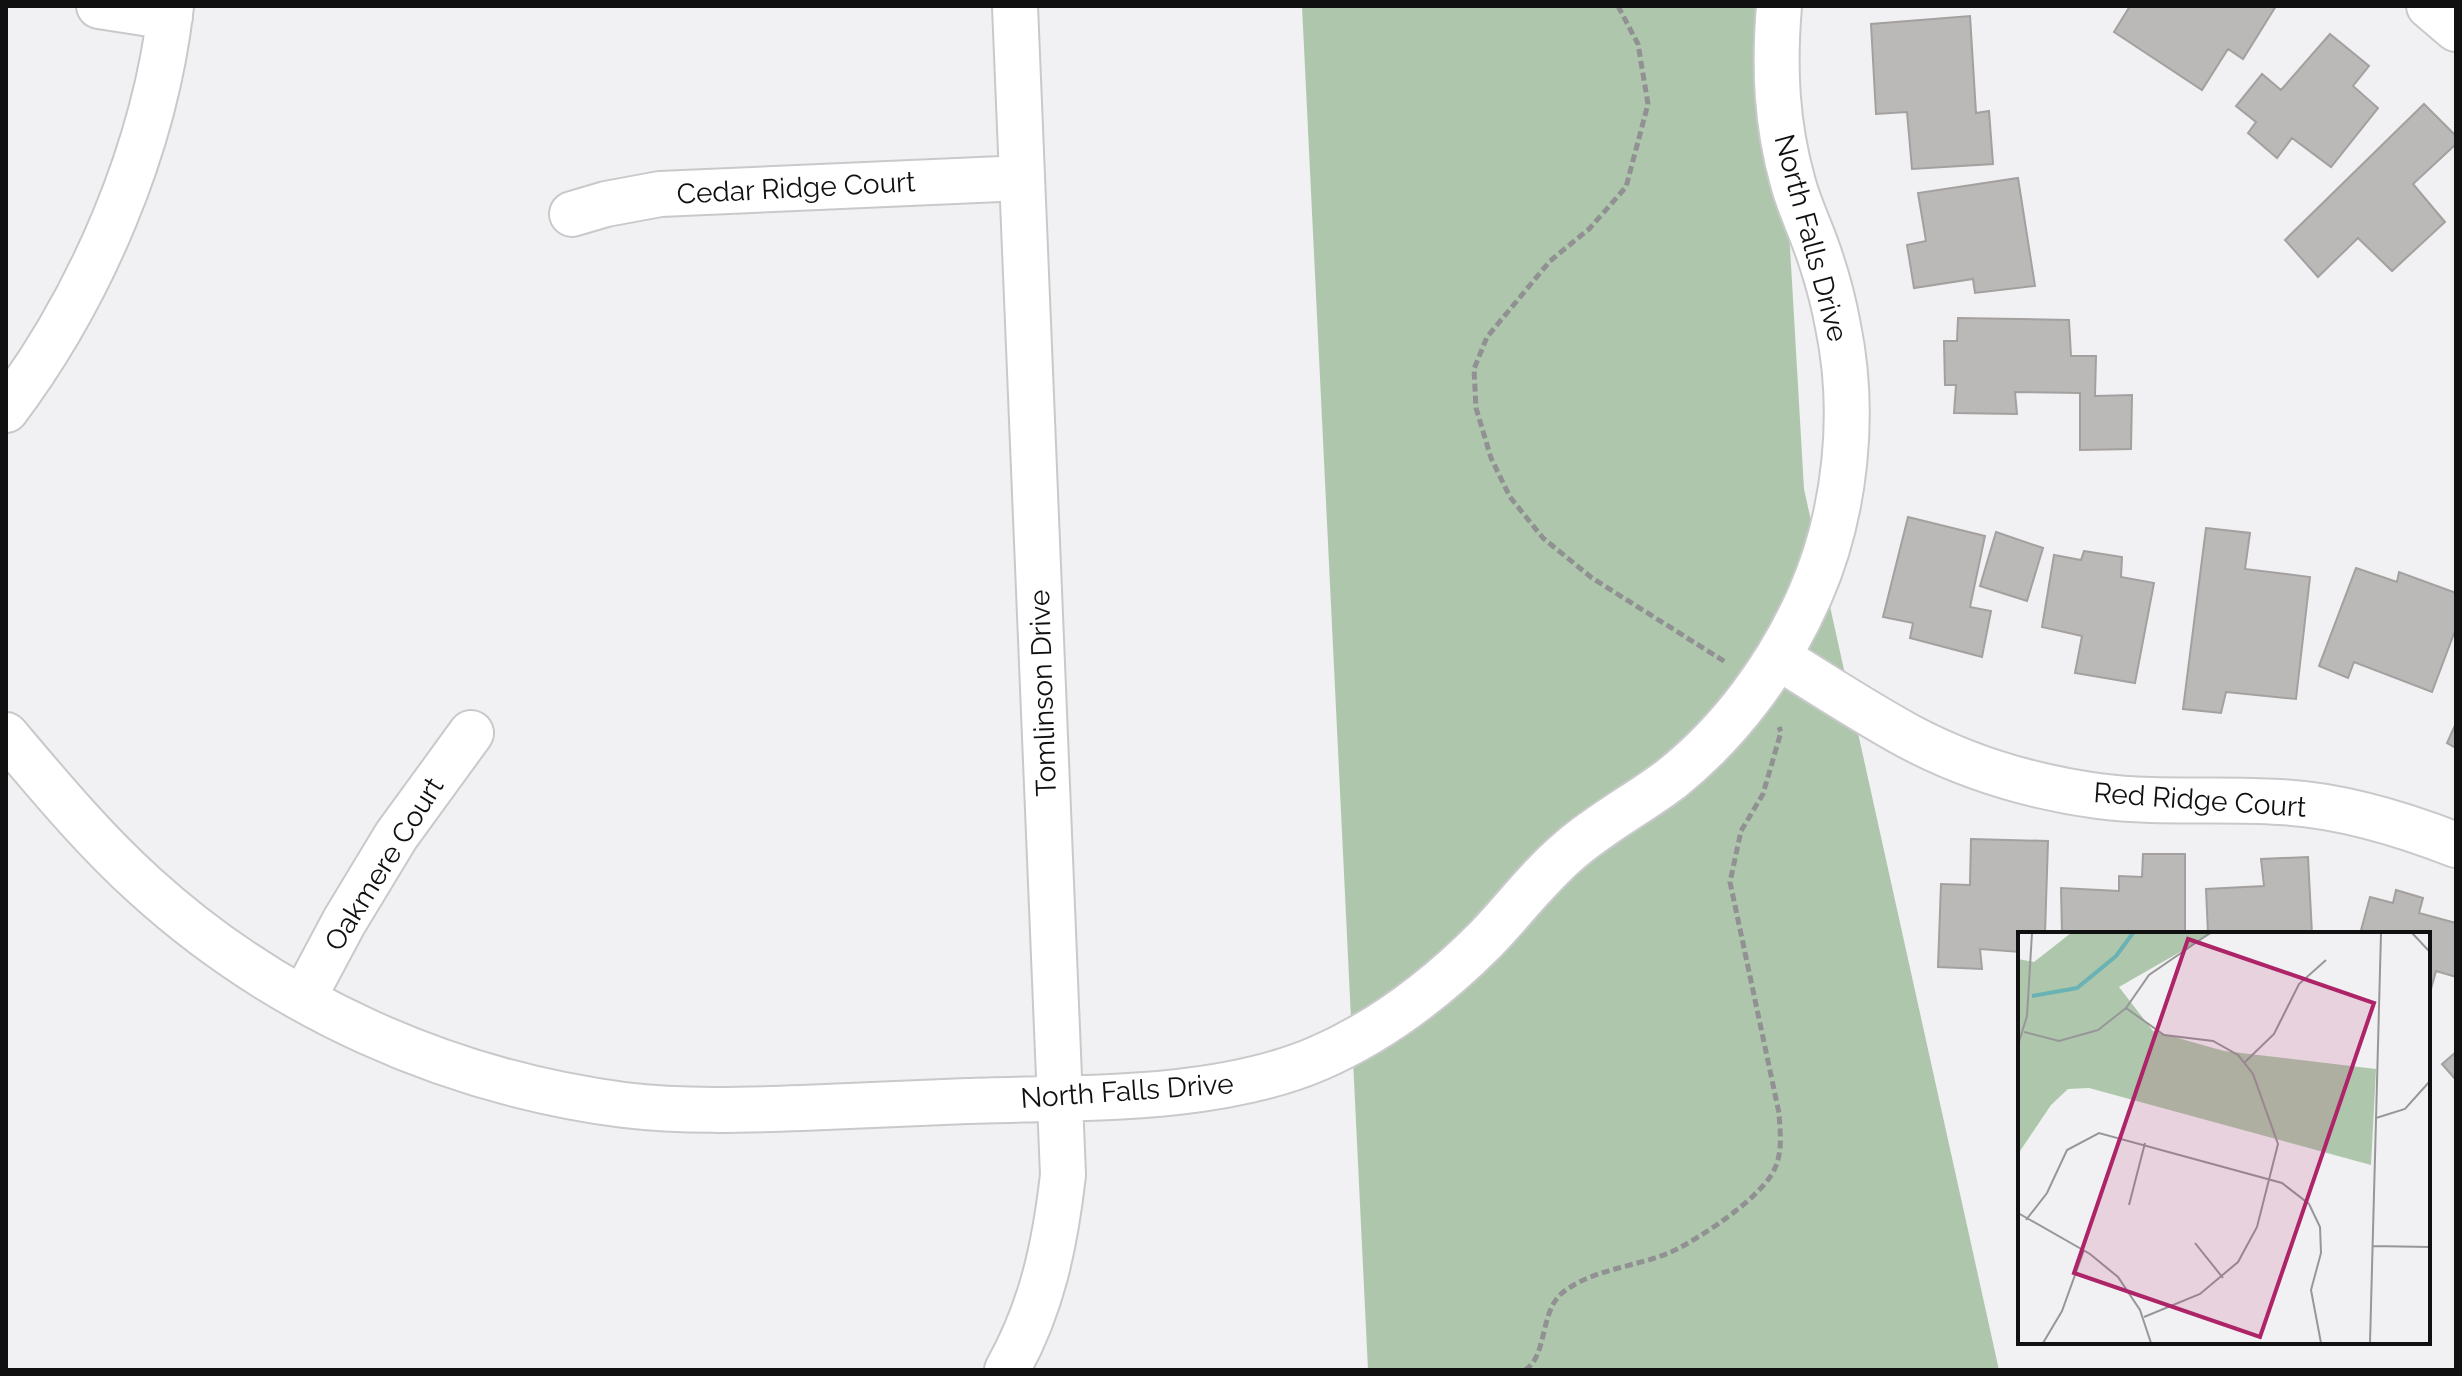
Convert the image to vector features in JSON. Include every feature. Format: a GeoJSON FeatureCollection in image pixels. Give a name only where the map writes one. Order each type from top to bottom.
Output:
{"type":"FeatureCollection","features":[{"type":"Feature","properties":{"kind":"street"},"geometry":{"type":"LineString","coordinates":[[6,410],[27,383],[75,303],[115,217],[145,130],[161,69],[170,11],[99,6]]}},
{"type":"Feature","properties":{"kind":"street","name":"Tomlinson Drive"},"geometry":{"type":"LineString","coordinates":[[1007,1370],[1042,1293],[1056,1235],[1063,1175],[1015,6]]}},
{"type":"Feature","properties":{"kind":"street","name":"North Falls Drive"},"geometry":{"type":"LineString","coordinates":[[6,735],[81,823],[146,888],[218,945],[303,999],[363,1031],[448,1064],[536,1089],[627,1105],[719,1111],[1060,1098],[1193,1091],[1245,1082],[1318,1059],[1382,1024],[1434,987],[1488,937],[1549,867],[1587,835],[1671,779],[1719,735],[1769,671],[1812,593],[1832,531],[1844,467],[1847,394],[1839,330],[1821,259],[1794,187],[1780,128],[1774,61],[1779,6]]}},
{"type":"Feature","properties":{"kind":"street"},"geometry":{"type":"LineString","coordinates":[[2429,6],[2456,29]]}},
{"type":"Feature","properties":{"kind":"street","name":"Cedar Ridge Court"},"geometry":{"type":"LineString","coordinates":[[572,214],[660,194],[1022,178]]}},
{"type":"Feature","properties":{"kind":"street","name":"Red Ridge Court"},"geometry":{"type":"LineString","coordinates":[[1769,671],[1973,765],[2030,783],[2098,796],[2147,800],[2282,802],[2346,811],[2418,830],[2456,845]]}},
{"type":"Feature","properties":{"kind":"street","name":"Oakmere Court"},"geometry":{"type":"LineString","coordinates":[[303,999],[344,922],[396,836],[471,733]]}},
{"type":"Feature","properties":{"kind":"path"},"geometry":{"type":"LineString","coordinates":[[1525,1370],[1530,1368],[1538,1352],[1550,1307],[1562,1293],[1585,1280],[1672,1252],[1745,1205],[1774,1171],[1780,1152],[1779,1113],[1730,882],[1741,831],[1763,794],[1781,732],[1769,671],[1592,578],[1543,538],[1510,497],[1491,458],[1476,408],[1474,369],[1487,337],[1550,261],[1589,229],[1626,187],[1648,104],[1638,44],[1618,6]]}},
{"type":"Feature","properties":{"kind":"green space"},"geometry":{"type":"Polygon","coordinates":[[[1302,6],[1776,6],[1804,489],[1999,1370],[1368,1370],[1302,6]]]}},
{"type":"Feature","properties":{"kind":"building"},"geometry":{"type":"Polygon","coordinates":[[[2130,6],[2276,6],[2243,59],[2228,49],[2202,90],[2114,32],[2130,6]]]}},
{"type":"Feature","properties":{"kind":"building"},"geometry":{"type":"Polygon","coordinates":[[[1970,16],[1976,113],[1989,111],[1993,164],[1912,169],[1907,112],[1876,114],[1871,24],[1970,16]]]}},
{"type":"Feature","properties":{"kind":"building"},"geometry":{"type":"Polygon","coordinates":[[[2330,34],[2369,66],[2353,86],[2378,108],[2331,167],[2292,138],[2277,158],[2248,133],[2256,122],[2236,106],[2262,74],[2281,90],[2330,34]]]}},
{"type":"Feature","properties":{"kind":"building"},"geometry":{"type":"Polygon","coordinates":[[[2424,104],[2456,136],[2456,144],[2413,184],[2445,222],[2392,271],[2358,238],[2318,277],[2285,240],[2424,104]]]}},
{"type":"Feature","properties":{"kind":"building"},"geometry":{"type":"Polygon","coordinates":[[[2018,178],[2035,286],[1975,293],[1973,279],[1914,288],[1907,245],[1926,241],[1918,193],[2018,178]]]}},
{"type":"Feature","properties":{"kind":"building"},"geometry":{"type":"Polygon","coordinates":[[[1958,318],[2069,320],[2071,356],[2096,356],[2095,396],[2132,395],[2131,449],[2080,450],[2080,393],[2015,392],[2017,414],[1954,413],[1956,385],[1945,385],[1944,341],[1957,341],[1958,318]]]}},
{"type":"Feature","properties":{"kind":"building"},"geometry":{"type":"Polygon","coordinates":[[[1908,517],[1985,536],[1970,607],[1991,611],[1982,657],[1910,638],[1913,623],[1883,617],[1908,517]]]}},
{"type":"Feature","properties":{"kind":"building"},"geometry":{"type":"Polygon","coordinates":[[[2206,528],[2250,533],[2245,569],[2310,577],[2296,699],[2226,692],[2221,713],[2183,709],[2206,528]]]}},
{"type":"Feature","properties":{"kind":"building"},"geometry":{"type":"Polygon","coordinates":[[[1996,532],[2043,548],[2027,601],[1980,586],[1996,532]]]}},
{"type":"Feature","properties":{"kind":"building"},"geometry":{"type":"Polygon","coordinates":[[[2084,551],[2122,557],[2121,577],[2154,583],[2135,683],[2075,673],[2082,636],[2042,627],[2054,555],[2081,560],[2084,551]]]}},
{"type":"Feature","properties":{"kind":"building"},"geometry":{"type":"Polygon","coordinates":[[[2356,568],[2397,582],[2399,572],[2456,593],[2456,628],[2432,692],[2354,662],[2348,678],[2319,666],[2356,568]]]}},
{"type":"Feature","properties":{"kind":"building"},"geometry":{"type":"Polygon","coordinates":[[[2456,723],[2456,748],[2447,743],[2456,723]]]}},
{"type":"Feature","properties":{"kind":"building"},"geometry":{"type":"Polygon","coordinates":[[[1971,839],[2048,841],[2045,932],[2018,932],[2018,952],[1980,949],[1982,969],[1938,967],[1941,884],[1970,885],[1971,839]]]}},
{"type":"Feature","properties":{"kind":"building"},"geometry":{"type":"Polygon","coordinates":[[[2143,854],[2185,854],[2185,932],[2062,932],[2061,888],[2119,891],[2119,876],[2142,877],[2143,854]]]}},
{"type":"Feature","properties":{"kind":"building"},"geometry":{"type":"Polygon","coordinates":[[[2308,857],[2312,932],[2208,932],[2206,889],[2264,886],[2261,859],[2308,857]]]}},
{"type":"Feature","properties":{"kind":"building"},"geometry":{"type":"Polygon","coordinates":[[[2396,890],[2423,898],[2419,913],[2456,923],[2456,977],[2436,971],[2430,993],[2430,932],[2361,932],[2370,897],[2393,903],[2396,890]]]}},
{"type":"Feature","properties":{"kind":"building"},"geometry":{"type":"Polygon","coordinates":[[[2456,1052],[2456,1080],[2442,1064],[2456,1052]]]}}]}
